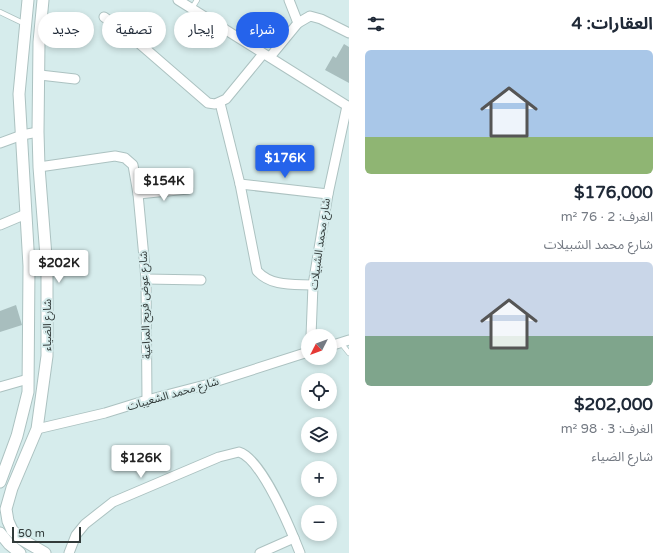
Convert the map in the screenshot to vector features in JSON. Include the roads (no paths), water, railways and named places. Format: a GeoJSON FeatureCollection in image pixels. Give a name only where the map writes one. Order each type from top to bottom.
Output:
{"type":"FeatureCollection","features":[{"type":"Feature","properties":{"kind":"street","name":"شارع الضياء"},"geometry":{"type":"LineString","coordinates":[[0,482],[17,436],[28,392],[30,266],[19,94],[28,0]]}},
{"type":"Feature","properties":{"kind":"street","name":"شارع الضياء"},"geometry":{"type":"LineString","coordinates":[[43,0],[39,42],[40,75],[38,132],[39,167],[47,269],[47,356],[37,429],[12,488],[6,510],[8,521],[12,530],[21,538],[45,553]]}},
{"type":"Feature","properties":{"kind":"street","name":"شارع محمد الشبيلات"},"geometry":{"type":"LineString","coordinates":[[178,0],[195,4],[266,56],[348,107],[328,194],[313,285],[311,329]]}},
{"type":"Feature","properties":{"kind":"street"},"geometry":{"type":"LineString","coordinates":[[289,0],[298,23]]}},
{"type":"Feature","properties":{"kind":"street"},"geometry":{"type":"LineString","coordinates":[[145,48],[208,103],[215,104],[226,98],[298,23],[310,16],[321,19],[349,33]]}},
{"type":"Feature","properties":{"kind":"street"},"geometry":{"type":"LineString","coordinates":[[40,75],[75,79]]}},
{"type":"Feature","properties":{"kind":"street"},"geometry":{"type":"LineString","coordinates":[[220,102],[240,184],[257,271],[263,277],[271,281],[313,285]]}},
{"type":"Feature","properties":{"kind":"street"},"geometry":{"type":"LineString","coordinates":[[0,143],[22,135],[38,132]]}},
{"type":"Feature","properties":{"kind":"street","name":"شارع عوض فريح المراعية"},"geometry":{"type":"LineString","coordinates":[[39,167],[121,156],[133,165],[138,194],[146,279],[147,400]]}},
{"type":"Feature","properties":{"kind":"street"},"geometry":{"type":"LineString","coordinates":[[240,184],[328,194]]}},
{"type":"Feature","properties":{"kind":"street"},"geometry":{"type":"LineString","coordinates":[[138,194],[188,189]]}},
{"type":"Feature","properties":{"kind":"street"},"geometry":{"type":"LineString","coordinates":[[0,225],[26,214]]}},
{"type":"Feature","properties":{"kind":"street"},"geometry":{"type":"LineString","coordinates":[[146,279],[201,280]]}},
{"type":"Feature","properties":{"kind":"street","name":"شارع محمد الشعيبات"},"geometry":{"type":"LineString","coordinates":[[37,429],[105,413],[147,400],[205,386],[301,354]]}},
{"type":"Feature","properties":{"kind":"street"},"geometry":{"type":"LineString","coordinates":[[0,387],[28,379]]}},
{"type":"Feature","properties":{"kind":"street"},"geometry":{"type":"LineString","coordinates":[[69,553],[76,535],[85,524],[97,512],[113,502],[219,457],[239,452],[251,458],[262,472],[300,553]]}},
{"type":"Feature","properties":{"kind":"street"},"geometry":{"type":"LineString","coordinates":[[0,533],[9,544],[20,553]]}},
{"type":"Feature","properties":{"kind":"street"},"geometry":{"type":"LineString","coordinates":[[260,553],[294,538]]}},
{"type":"Feature","properties":{"kind":"lane"},"geometry":{"type":"LineString","coordinates":[[0,12],[25,24]]}},
{"type":"Feature","properties":{"kind":"lane"},"geometry":{"type":"LineString","coordinates":[[345,341],[349,353]]}}]}
